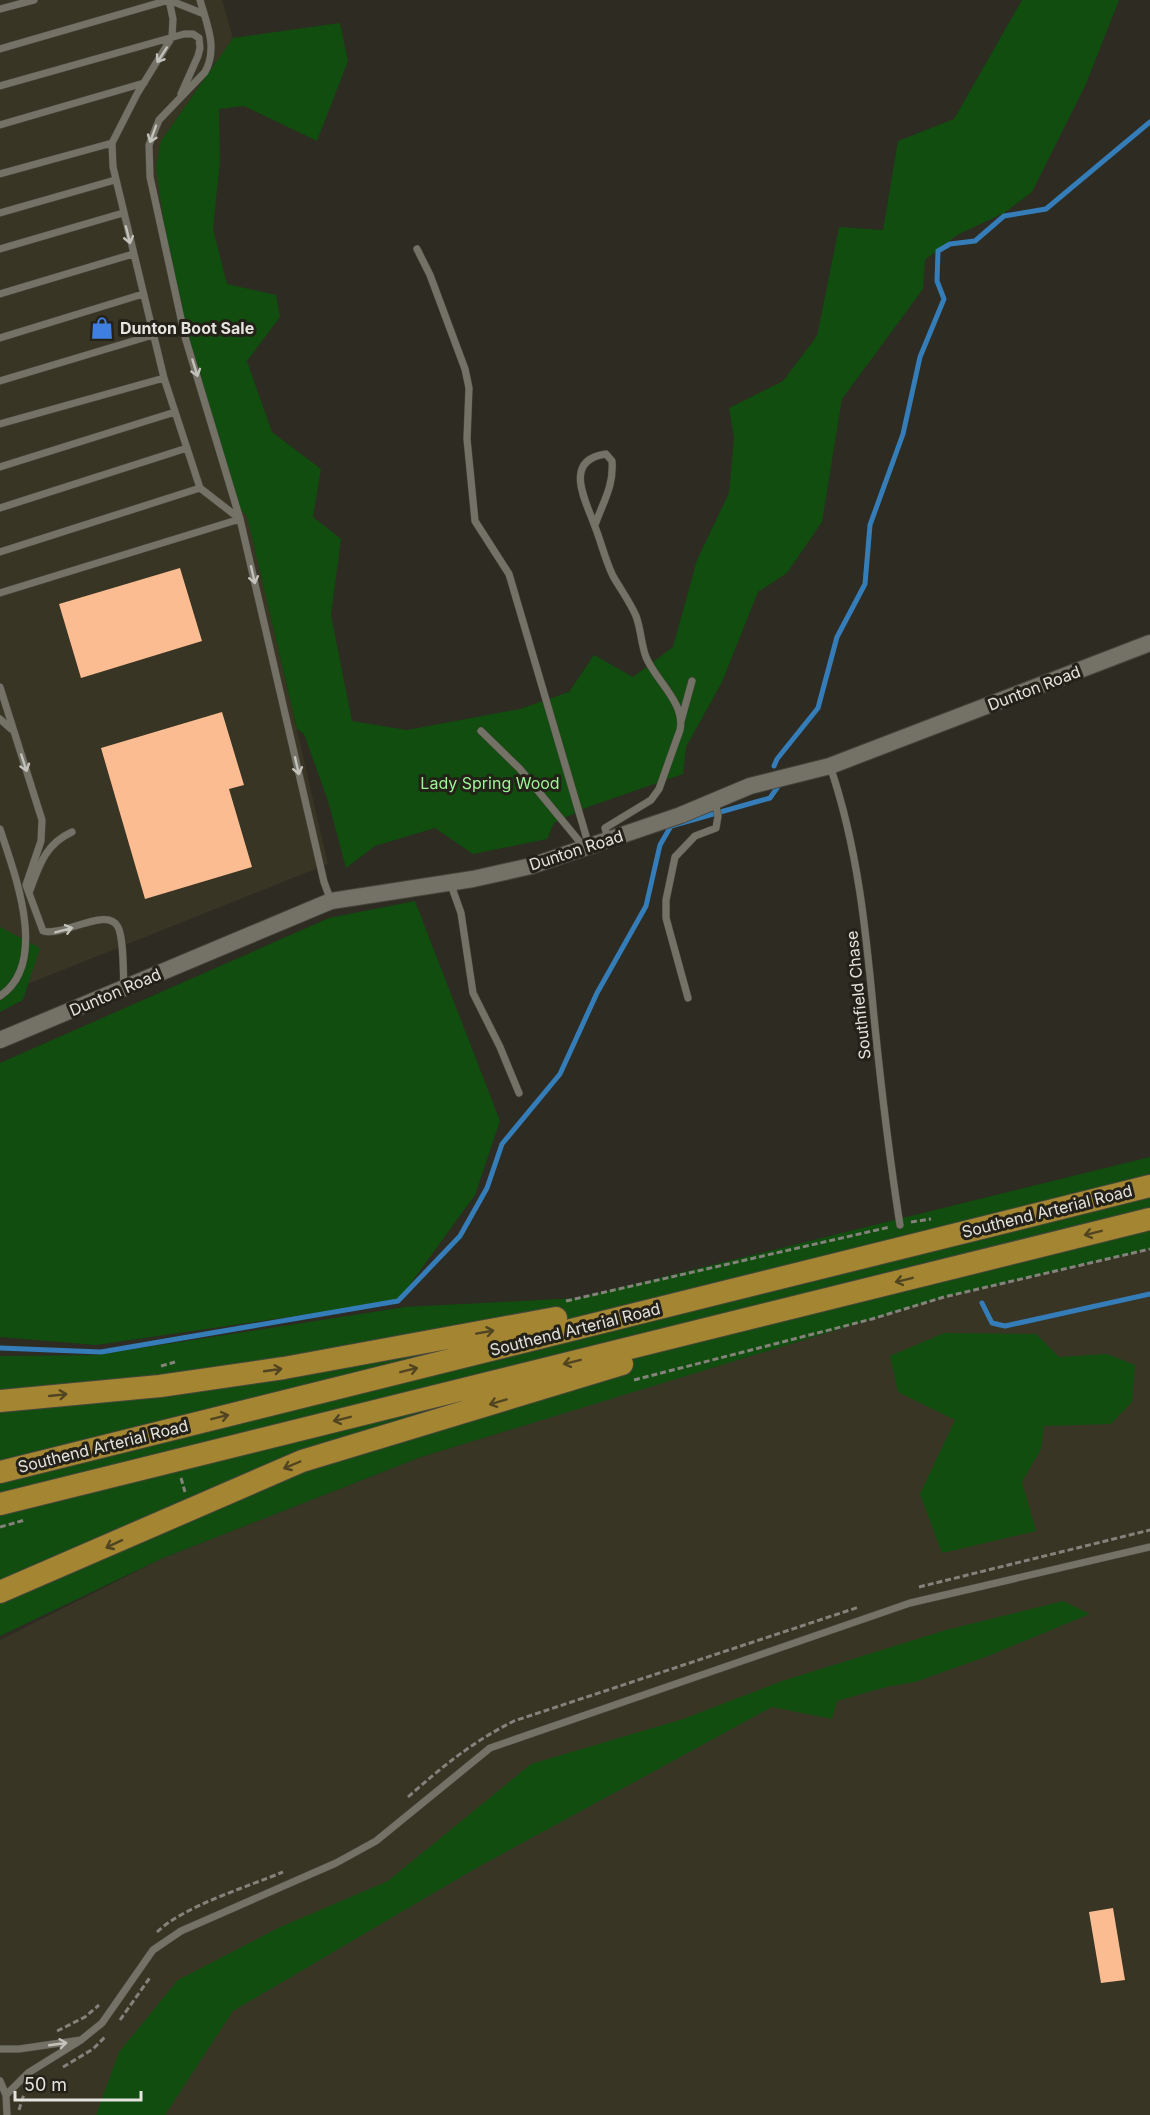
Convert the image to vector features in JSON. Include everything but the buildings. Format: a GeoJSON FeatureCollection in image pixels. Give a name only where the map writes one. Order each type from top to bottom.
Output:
{"type":"FeatureCollection","features":[{"type":"Feature","properties":{"kind":"highway","name":"Southend Arterial Road"},"geometry":{"type":"LineString","coordinates":[[0,1472],[902,1236],[1150,1186]]}},
{"type":"Feature","properties":{"kind":"highway","name":"Southend Arterial Road"},"geometry":{"type":"LineString","coordinates":[[0,1504],[1150,1219]]}},
{"type":"Feature","properties":{"kind":"highway"},"geometry":{"type":"LineString","coordinates":[[0,1401],[160,1386],[284,1368],[530,1324],[902,1236]]}},
{"type":"Feature","properties":{"kind":"highway"},"geometry":{"type":"LineString","coordinates":[[0,1592],[302,1461],[586,1375],[814,1302]]}},
{"type":"Feature","properties":{"kind":"street","name":"Dunton Road"},"geometry":{"type":"LineString","coordinates":[[0,1040],[331,901],[531,866],[715,801],[750,786],[830,766],[1150,643]]}},
{"type":"Feature","properties":{"kind":"lane"},"geometry":{"type":"LineString","coordinates":[[0,9],[34,0]]}},
{"type":"Feature","properties":{"kind":"lane"},"geometry":{"type":"LineString","coordinates":[[0,49],[169,0],[204,14]]}},
{"type":"Feature","properties":{"kind":"lane"},"geometry":{"type":"LineString","coordinates":[[169,0],[173,18],[172,37],[112,143],[116,180],[164,378],[200,488],[240,519]]}},
{"type":"Feature","properties":{"kind":"lane"},"geometry":{"type":"LineString","coordinates":[[200,0],[212,43],[209,64],[205,72],[165,111],[153,132],[149,145],[150,177],[185,337],[240,519],[324,882],[331,901]]}},
{"type":"Feature","properties":{"kind":"lane"},"geometry":{"type":"LineString","coordinates":[[0,86],[172,37],[193,34],[199,38],[200,48],[180,96]]}},
{"type":"Feature","properties":{"kind":"lane"},"geometry":{"type":"LineString","coordinates":[[0,125],[144,83]]}},
{"type":"Feature","properties":{"kind":"lane"},"geometry":{"type":"LineString","coordinates":[[0,174],[112,143]]}},
{"type":"Feature","properties":{"kind":"lane"},"geometry":{"type":"LineString","coordinates":[[0,213],[116,180]]}},
{"type":"Feature","properties":{"kind":"lane"},"geometry":{"type":"LineString","coordinates":[[0,249],[123,213]]}},
{"type":"Feature","properties":{"kind":"lane"},"geometry":{"type":"LineString","coordinates":[[417,249],[430,275],[465,369],[469,388],[467,439],[475,521],[509,574],[586,847]]}},
{"type":"Feature","properties":{"kind":"lane"},"geometry":{"type":"LineString","coordinates":[[0,294],[133,254]]}},
{"type":"Feature","properties":{"kind":"lane"},"geometry":{"type":"LineString","coordinates":[[0,338],[143,294]]}},
{"type":"Feature","properties":{"kind":"lane"},"geometry":{"type":"LineString","coordinates":[[0,381],[153,335]]}},
{"type":"Feature","properties":{"kind":"lane"},"geometry":{"type":"LineString","coordinates":[[0,424],[164,378]]}},
{"type":"Feature","properties":{"kind":"lane"},"geometry":{"type":"LineString","coordinates":[[0,467],[175,412]]}},
{"type":"Feature","properties":{"kind":"lane"},"geometry":{"type":"LineString","coordinates":[[0,508],[187,448]]}},
{"type":"Feature","properties":{"kind":"lane"},"geometry":{"type":"LineString","coordinates":[[595,525],[610,492],[613,478],[612,461],[606,454],[589,460],[583,468],[580,483],[584,500],[613,576],[637,618],[646,658],[674,702],[681,721]]}},
{"type":"Feature","properties":{"kind":"lane"},"geometry":{"type":"LineString","coordinates":[[0,552],[200,488]]}},
{"type":"Feature","properties":{"kind":"lane"},"geometry":{"type":"LineString","coordinates":[[0,593],[240,519]]}},
{"type":"Feature","properties":{"kind":"lane"},"geometry":{"type":"LineString","coordinates":[[608,839],[605,828],[651,800],[659,789],[680,730],[693,681]]}},
{"type":"Feature","properties":{"kind":"lane"},"geometry":{"type":"LineString","coordinates":[[0,687],[42,820],[41,841],[27,881],[28,894],[39,924],[45,932],[58,932],[101,919],[115,924],[119,930],[124,988]]}},
{"type":"Feature","properties":{"kind":"lane"},"geometry":{"type":"LineString","coordinates":[[0,719],[7,723],[15,735]]}},
{"type":"Feature","properties":{"kind":"lane"},"geometry":{"type":"LineString","coordinates":[[480,731],[520,769],[586,847]]}},
{"type":"Feature","properties":{"kind":"lane","name":"Southfield Chase"},"geometry":{"type":"LineString","coordinates":[[830,766],[845,808],[860,878],[887,1141],[902,1236]]}},
{"type":"Feature","properties":{"kind":"lane"},"geometry":{"type":"LineString","coordinates":[[688,998],[666,918],[666,900],[675,857],[695,836],[716,828],[718,816],[715,801]]}},
{"type":"Feature","properties":{"kind":"lane"},"geometry":{"type":"LineString","coordinates":[[0,829],[23,904],[25,930],[19,973],[13,984],[0,996]]}},
{"type":"Feature","properties":{"kind":"lane"},"geometry":{"type":"LineString","coordinates":[[28,894],[45,853],[56,840],[72,832]]}},
{"type":"Feature","properties":{"kind":"lane"},"geometry":{"type":"LineString","coordinates":[[450,882],[461,913],[473,993],[500,1047],[519,1093]]}},
{"type":"Feature","properties":{"kind":"lane"},"geometry":{"type":"LineString","coordinates":[[6,2095],[28,2073],[81,2040],[102,2023],[153,1950],[181,1931],[336,1863],[376,1841],[490,1748],[910,1603],[1150,1547]]}},
{"type":"Feature","properties":{"kind":"lane"},"geometry":{"type":"LineString","coordinates":[[0,2049],[19,2049],[81,2040]]}},
{"type":"Feature","properties":{"kind":"lane"},"geometry":{"type":"LineString","coordinates":[[0,2081],[6,2095],[7,2115]]}},
{"type":"Feature","properties":{"kind":"path"},"geometry":{"type":"LineString","coordinates":[[556,1303],[902,1236],[932,1218]]}},
{"type":"Feature","properties":{"kind":"path"},"geometry":{"type":"LineString","coordinates":[[632,1381],[872,1319],[944,1297],[1150,1249]]}},
{"type":"Feature","properties":{"kind":"path"},"geometry":{"type":"LineString","coordinates":[[160,1374],[160,1368],[164,1363],[186,1361]]}},
{"type":"Feature","properties":{"kind":"path"},"geometry":{"type":"LineString","coordinates":[[917,1588],[1150,1530]]}},
{"type":"Feature","properties":{"kind":"path"},"geometry":{"type":"LineString","coordinates":[[403,1802],[447,1762],[478,1739],[514,1721],[863,1605]]}},
{"type":"Feature","properties":{"kind":"path"},"geometry":{"type":"LineString","coordinates":[[151,1937],[166,1923],[287,1870]]}},
{"type":"Feature","properties":{"kind":"path"},"geometry":{"type":"LineString","coordinates":[[117,2025],[152,1974]]}},
{"type":"Feature","properties":{"kind":"path"},"geometry":{"type":"LineString","coordinates":[[53,2033],[85,2017],[100,2004]]}},
{"type":"Feature","properties":{"kind":"path"},"geometry":{"type":"LineString","coordinates":[[53,2070],[72,2064],[110,2033]]}},
{"type":"Feature","properties":{"kind":"path"},"geometry":{"type":"LineString","coordinates":[[19,2115],[23,2096],[29,2088]]}},
{"type":"Feature","properties":{"kind":"shaded area","name":"Dunton Boot Sale"},"geometry":{"type":"Polygon","coordinates":[[[0,0],[222,0],[233,38],[161,141],[328,864],[0,995],[0,0]]]}},
{"type":"Feature","properties":{"kind":"shaded area"},"geometry":{"type":"Polygon","coordinates":[[[1150,1249],[1150,2115],[0,2115],[0,1640],[163,1558],[421,1457],[935,1299],[1150,1249]]]}},
{"type":"Feature","properties":{"kind":"green space","name":"Lady Spring Wood"},"geometry":{"type":"Polygon","coordinates":[[[1022,0],[1119,0],[1086,84],[1032,192],[1004,213],[957,235],[925,260],[923,289],[842,399],[822,522],[787,573],[758,592],[722,682],[686,747],[683,774],[588,807],[554,823],[547,839],[473,854],[435,828],[375,846],[346,868],[328,801],[304,734],[297,729],[247,516],[235,504],[174,292],[156,167],[161,141],[233,38],[340,23],[348,61],[317,141],[244,106],[219,109],[220,162],[213,229],[227,284],[276,295],[280,317],[247,361],[272,432],[321,469],[313,517],[341,539],[331,615],[352,721],[407,730],[520,709],[569,692],[594,655],[633,677],[673,647],[697,560],[729,493],[734,438],[729,408],[783,381],[817,336],[839,227],[883,230],[898,141],[954,119],[1022,0]]]}},
{"type":"Feature","properties":{"kind":"green space"},"geometry":{"type":"Polygon","coordinates":[[[415,901],[500,1121],[475,1195],[398,1301],[96,1345],[0,1337],[0,1063],[329,918],[415,901]]]}},
{"type":"Feature","properties":{"kind":"green space"},"geometry":{"type":"Polygon","coordinates":[[[0,927],[40,948],[23,1000],[0,1012],[0,927]]]}},
{"type":"Feature","properties":{"kind":"green space"},"geometry":{"type":"Polygon","coordinates":[[[1150,1157],[1150,1249],[944,1297],[421,1457],[163,1558],[0,1636],[0,1356],[96,1355],[405,1307],[578,1298],[1150,1157]]]}},
{"type":"Feature","properties":{"kind":"green space"},"geometry":{"type":"Polygon","coordinates":[[[944,1333],[1036,1334],[1059,1357],[1107,1354],[1135,1365],[1132,1402],[1111,1424],[1044,1426],[1041,1449],[1022,1482],[1036,1531],[942,1553],[920,1494],[955,1420],[898,1392],[890,1356],[944,1333]]]}},
{"type":"Feature","properties":{"kind":"green space"},"geometry":{"type":"Polygon","coordinates":[[[1063,1601],[1090,1614],[988,1656],[915,1682],[886,1687],[837,1701],[832,1719],[772,1707],[471,1871],[233,2011],[165,2115],[96,2115],[119,2052],[178,1980],[278,1928],[388,1881],[531,1764],[683,1719],[782,1681],[946,1630],[1063,1601]]]}},
{"type":"Feature","properties":{"kind":"waterway"},"geometry":{"type":"LineString","coordinates":[[774,766],[777,759],[818,708],[837,637],[865,584],[870,525],[903,434],[920,357],[944,299],[937,281],[938,251],[950,244],[975,241],[1004,216],[1046,209],[1150,122]]}},
{"type":"Feature","properties":{"kind":"waterway"},"geometry":{"type":"LineString","coordinates":[[0,1348],[101,1352],[398,1301],[460,1236],[487,1188],[502,1144],[560,1074],[597,993],[646,906],[660,845],[671,826],[770,798],[779,785]]}},
{"type":"Feature","properties":{"kind":"waterway"},"geometry":{"type":"LineString","coordinates":[[982,1303],[992,1323],[1005,1326],[1150,1294]]}},
{"type":"Feature","properties":{"kind":"place","name":"Dunton Boot Sale"},"geometry":{"type":"Point","coordinates":[102,328]}}]}
